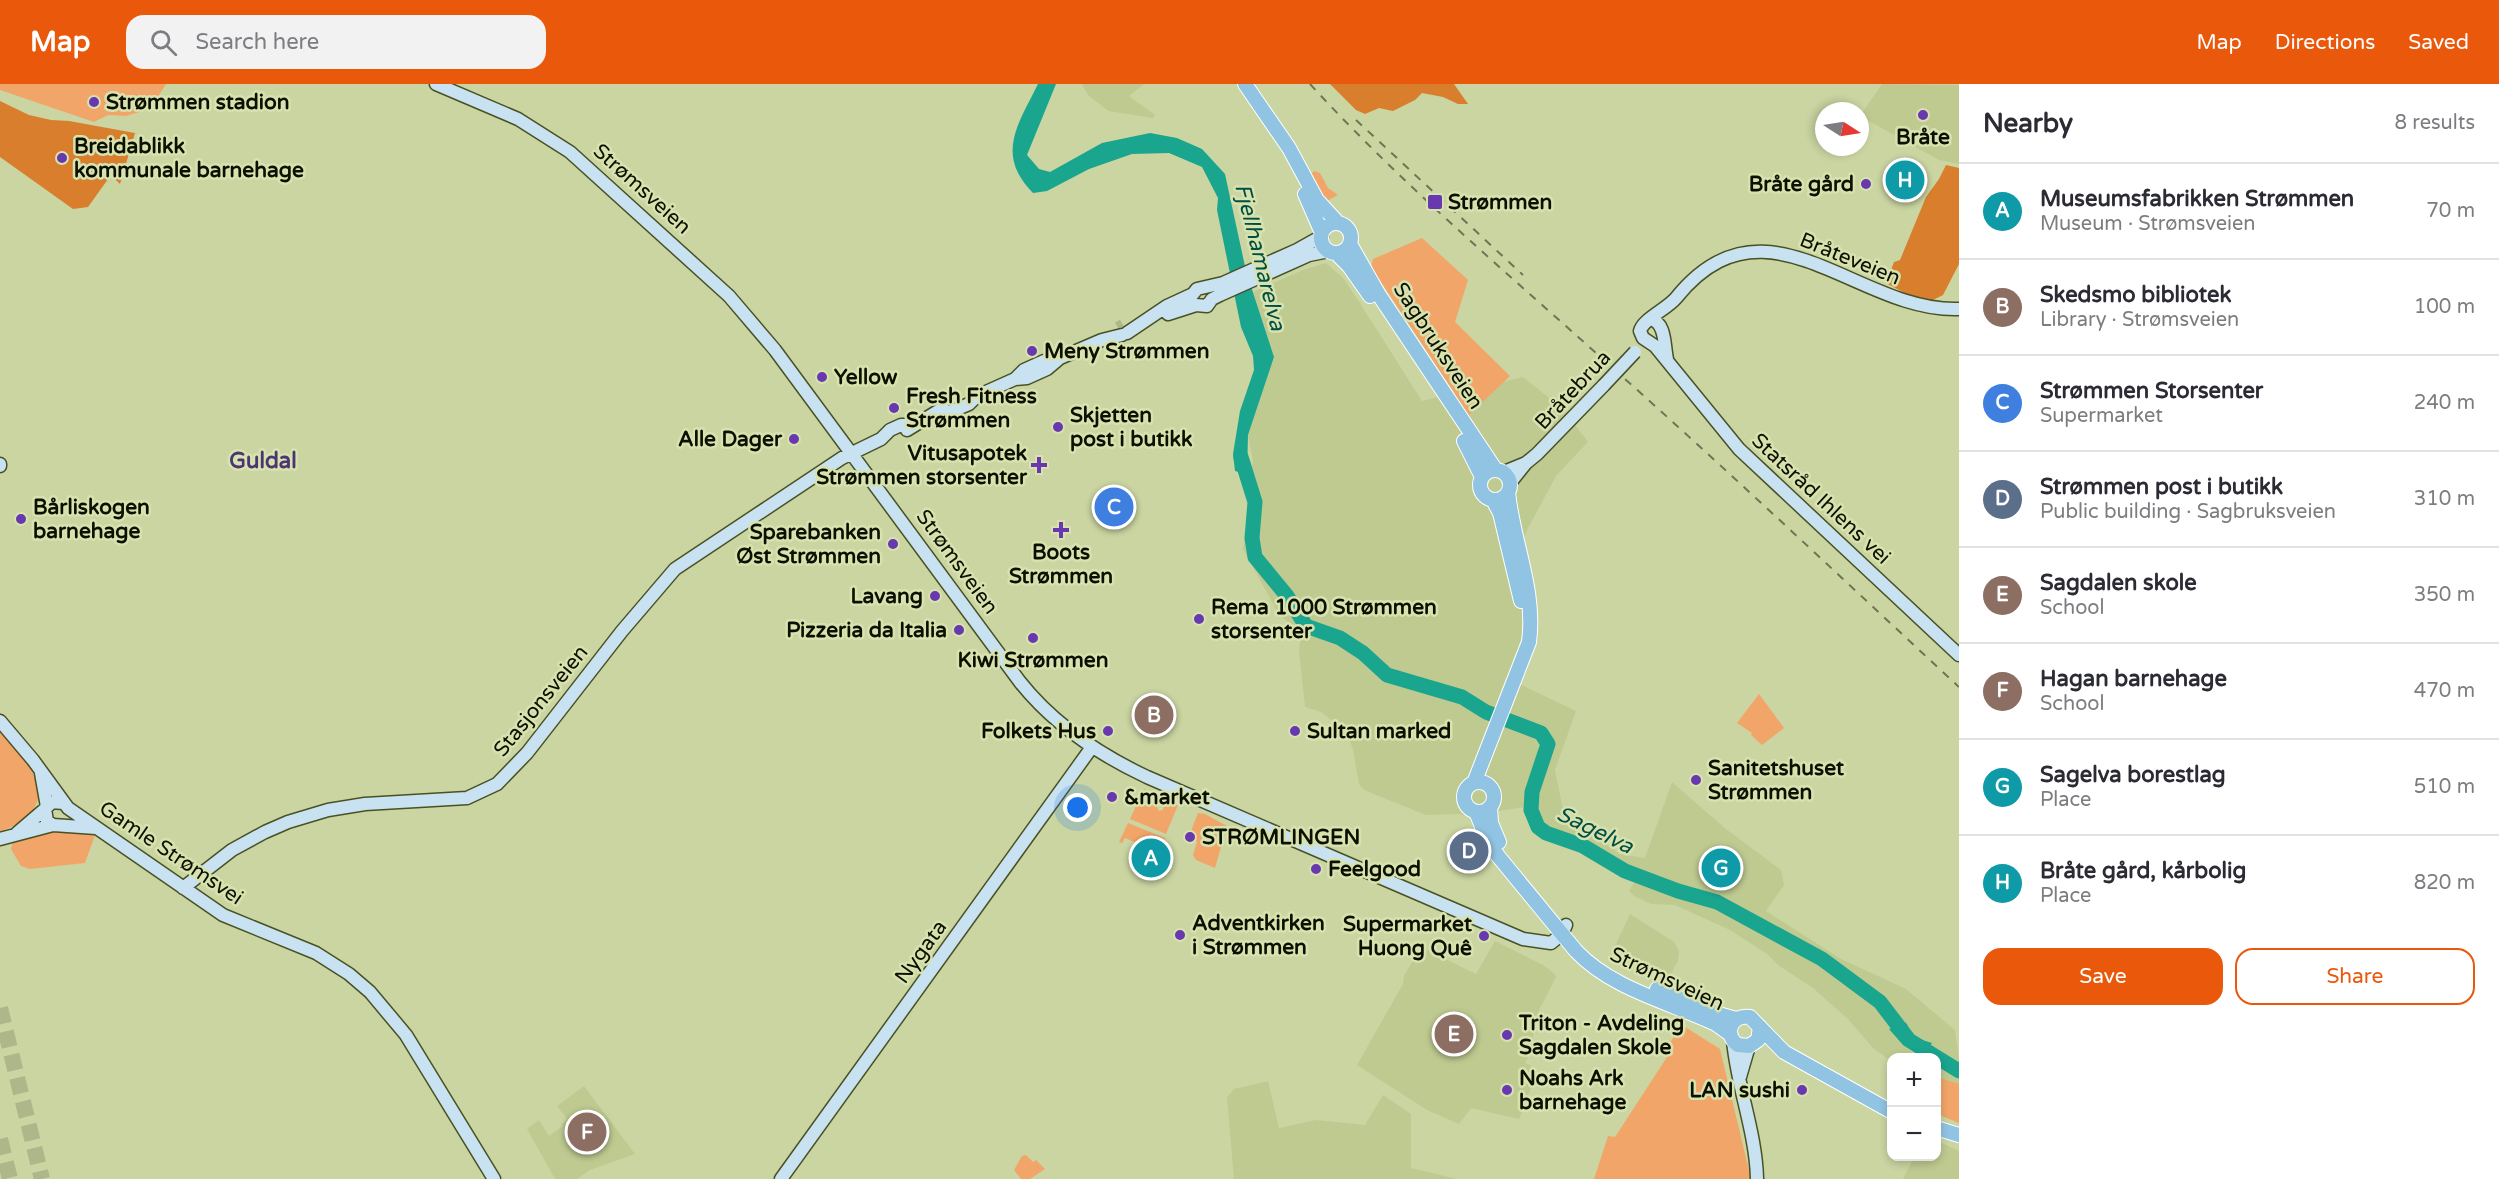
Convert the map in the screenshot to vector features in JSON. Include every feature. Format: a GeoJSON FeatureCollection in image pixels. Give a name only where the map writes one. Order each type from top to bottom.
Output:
{"type":"FeatureCollection","features":[{"type":"Feature","properties":{"kind":"main road","name":"Strømsveien"},"geometry":{"type":"LineString","coordinates":[[436,84],[524,122],[562,146],[588,167],[739,306],[776,350],[1026,690],[1053,718],[1092,747],[1158,782],[1533,942],[1551,943],[1562,929]]}},
{"type":"Feature","properties":{"kind":"main road"},"geometry":{"type":"LineString","coordinates":[[1245,84],[1310,203],[1323,244],[1333,252]]}},
{"type":"Feature","properties":{"kind":"main road","name":"Sagbruksveien"},"geometry":{"type":"LineString","coordinates":[[1258,105],[1289,148],[1317,200],[1346,233],[1379,295],[1504,479],[1532,612],[1529,642],[1517,668],[1489,747]]}},
{"type":"Feature","properties":{"kind":"main road"},"geometry":{"type":"LineString","coordinates":[[1209,293],[1207,306],[1195,299],[1197,288],[1209,293],[1309,255],[1345,250],[1346,233],[1328,225],[1322,235],[1250,276]]}},
{"type":"Feature","properties":{"kind":"main road","name":"Sagbruksveien"},"geometry":{"type":"LineString","coordinates":[[1333,252],[1349,266],[1430,388],[1469,448],[1482,477]]}},
{"type":"Feature","properties":{"kind":"main road","name":"Bråteveien"},"geometry":{"type":"LineString","coordinates":[[1658,327],[1671,304],[1694,278],[1711,266],[1738,255],[1772,252],[1808,260],[1904,302],[1932,308],[1959,309]]}},
{"type":"Feature","properties":{"kind":"main road","name":"Stasjonsveien"},"geometry":{"type":"LineString","coordinates":[[183,888],[211,865],[244,843],[294,820],[328,810],[365,804],[460,799],[475,796],[496,784],[527,753],[622,631],[675,569],[851,453],[881,438],[892,438],[904,433],[912,425],[939,413],[950,412],[969,404],[977,396],[1014,379],[1024,370],[1044,361],[1057,360],[1195,299]]}},
{"type":"Feature","properties":{"kind":"main road"},"geometry":{"type":"LineString","coordinates":[[1644,322],[1658,327],[1658,340],[1648,341],[1641,334],[1644,322]]}},
{"type":"Feature","properties":{"kind":"main road","name":"Statsråd Ihlens vei"},"geometry":{"type":"LineString","coordinates":[[1658,327],[1667,360]]}},
{"type":"Feature","properties":{"kind":"main road","name":"Bråtebrua"},"geometry":{"type":"LineString","coordinates":[[1504,479],[1551,442],[1648,341]]}},
{"type":"Feature","properties":{"kind":"main road","name":"Statsråd Ihlens vei"},"geometry":{"type":"LineString","coordinates":[[1648,341],[1667,360],[1739,449],[1959,655]]}},
{"type":"Feature","properties":{"kind":"main road"},"geometry":{"type":"LineString","coordinates":[[1488,471],[1504,479],[1501,499],[1493,500],[1481,491],[1482,477],[1488,471]]}},
{"type":"Feature","properties":{"kind":"main road","name":"Sagbruksveien"},"geometry":{"type":"LineString","coordinates":[[1493,500],[1500,513],[1522,608],[1522,631],[1517,668]]}},
{"type":"Feature","properties":{"kind":"main road"},"geometry":{"type":"LineString","coordinates":[[0,721],[49,781],[65,805],[68,818],[57,825]]}},
{"type":"Feature","properties":{"kind":"main road","name":"Nygata"},"geometry":{"type":"LineString","coordinates":[[781,1179],[1092,747]]}},
{"type":"Feature","properties":{"kind":"main road"},"geometry":{"type":"LineString","coordinates":[[1474,783],[1489,747]]}},
{"type":"Feature","properties":{"kind":"main road"},"geometry":{"type":"LineString","coordinates":[[1489,747],[1488,785],[1494,796],[1490,807],[1491,823],[1499,842],[1562,929]]}},
{"type":"Feature","properties":{"kind":"main road"},"geometry":{"type":"LineString","coordinates":[[41,772],[47,821],[57,825]]}},
{"type":"Feature","properties":{"kind":"main road"},"geometry":{"type":"LineString","coordinates":[[1488,785],[1480,782],[1467,788],[1464,797],[1468,807],[1476,812],[1493,849],[1562,929]]}},
{"type":"Feature","properties":{"kind":"main road"},"geometry":{"type":"LineString","coordinates":[[16,833],[56,801],[65,805]]}},
{"type":"Feature","properties":{"kind":"main road","name":"Gamle Strømsvei"},"geometry":{"type":"LineString","coordinates":[[65,805],[232,920],[316,953],[349,974],[370,992],[390,1013],[409,1039],[495,1179]]}},
{"type":"Feature","properties":{"kind":"main road"},"geometry":{"type":"LineString","coordinates":[[1476,812],[1490,807]]}},
{"type":"Feature","properties":{"kind":"main road"},"geometry":{"type":"LineString","coordinates":[[0,839],[16,833],[57,825],[96,828]]}},
{"type":"Feature","properties":{"kind":"main road","name":"Strømsveien"},"geometry":{"type":"LineString","coordinates":[[1562,929],[1610,967],[1702,1008],[1736,1019]]}},
{"type":"Feature","properties":{"kind":"main road","name":"Strømsveien"},"geometry":{"type":"LineString","coordinates":[[1562,929],[1583,958],[1607,976],[1716,1024],[1731,1037]]}},
{"type":"Feature","properties":{"kind":"main road"},"geometry":{"type":"LineString","coordinates":[[1756,1179],[1754,1149],[1740,1078],[1735,1065],[1731,1026],[1736,1019],[1750,1017],[1784,1052]]}},
{"type":"Feature","properties":{"kind":"main road"},"geometry":{"type":"LineString","coordinates":[[1740,1078],[1751,1045],[1759,1037],[1760,1027]]}},
{"type":"Feature","properties":{"kind":"main road"},"geometry":{"type":"LineString","coordinates":[[1731,1037],[1738,1045],[1751,1045],[1784,1052],[1887,1109]]}},
{"type":"Feature","properties":{"kind":"main road"},"geometry":{"type":"LineString","coordinates":[[1941,1130],[1959,1135]]}},
{"type":"Feature","properties":{"kind":"shaded area","name":"Strømmen stadion"},"geometry":{"type":"Polygon","coordinates":[[[0,84],[166,84],[153,105],[146,110],[126,116],[108,115],[94,122],[0,90],[0,84]]]}},
{"type":"Feature","properties":{"kind":"shaded area"},"geometry":{"type":"Polygon","coordinates":[[[1082,84],[1144,84],[1129,96],[1155,115],[1153,118],[1108,111],[1088,95],[1082,84]]]}},
{"type":"Feature","properties":{"kind":"shaded area"},"geometry":{"type":"Polygon","coordinates":[[[1330,84],[1454,84],[1468,104],[1458,104],[1443,97],[1422,93],[1415,100],[1393,111],[1379,108],[1365,114],[1356,110],[1330,84]]]}},
{"type":"Feature","properties":{"kind":"shaded area"},"geometry":{"type":"Polygon","coordinates":[[[1882,84],[1959,85],[1959,164],[1939,160],[1869,121],[1869,103],[1882,84]]]}},
{"type":"Feature","properties":{"kind":"shaded area","name":"Breidablikk kommunale barnehage"},"geometry":{"type":"Polygon","coordinates":[[[0,101],[29,115],[135,133],[120,184],[111,175],[88,207],[73,209],[0,157],[0,101]]]}},
{"type":"Feature","properties":{"kind":"shaded area"},"geometry":{"type":"Polygon","coordinates":[[[1946,165],[1959,168],[1959,264],[1943,295],[1925,304],[1886,283],[1894,262],[1900,260],[1926,197],[1946,165]]]}},
{"type":"Feature","properties":{"kind":"shaded area"},"geometry":{"type":"Polygon","coordinates":[[[1314,171],[1320,173],[1328,188],[1338,195],[1323,203],[1309,177],[1314,171]]]}},
{"type":"Feature","properties":{"kind":"shaded area"},"geometry":{"type":"Polygon","coordinates":[[[1422,238],[1468,280],[1455,322],[1510,376],[1469,415],[1371,267],[1373,259],[1422,238]]]}},
{"type":"Feature","properties":{"kind":"shaded area"},"geometry":{"type":"Polygon","coordinates":[[[1326,263],[1343,278],[1422,401],[1523,377],[1564,410],[1588,442],[1556,476],[1521,545],[1531,621],[1517,683],[1576,711],[1555,770],[1563,810],[1619,854],[1645,858],[1672,782],[1726,829],[1781,870],[1784,885],[1766,911],[1841,959],[1906,989],[1955,1030],[1959,1059],[1959,1117],[1941,1113],[1941,1053],[1916,1053],[1917,1039],[1912,1037],[1902,1020],[1890,1029],[1903,1045],[1913,1053],[1887,1053],[1887,1058],[1873,1048],[1848,1019],[1813,988],[1778,965],[1767,954],[1730,930],[1675,905],[1651,904],[1634,896],[1629,891],[1640,874],[1574,842],[1538,829],[1530,806],[1467,816],[1460,814],[1426,815],[1364,790],[1359,784],[1353,750],[1347,733],[1321,712],[1305,707],[1299,650],[1301,634],[1278,613],[1243,549],[1251,497],[1250,474],[1253,461],[1248,435],[1274,357],[1253,292],[1303,270],[1326,263]]]}},
{"type":"Feature","properties":{"kind":"shaded area"},"geometry":{"type":"Polygon","coordinates":[[[1759,694],[1784,728],[1762,745],[1751,735],[1752,733],[1737,723],[1759,694]]]}},
{"type":"Feature","properties":{"kind":"shaded area"},"geometry":{"type":"Polygon","coordinates":[[[0,732],[33,773],[38,786],[38,798],[33,810],[20,821],[0,832],[0,732]]]}},
{"type":"Feature","properties":{"kind":"shaded area"},"geometry":{"type":"Polygon","coordinates":[[[1144,789],[1164,798],[1157,807],[1159,811],[1163,810],[1165,799],[1178,805],[1166,834],[1130,819],[1144,789]]]}},
{"type":"Feature","properties":{"kind":"shaded area"},"geometry":{"type":"Polygon","coordinates":[[[1198,813],[1205,814],[1227,826],[1215,868],[1196,860],[1193,855],[1197,842],[1191,831],[1198,813]]]}},
{"type":"Feature","properties":{"kind":"shaded area"},"geometry":{"type":"Polygon","coordinates":[[[1128,823],[1165,838],[1159,852],[1125,838],[1122,843],[1119,842],[1128,823]]]}},
{"type":"Feature","properties":{"kind":"shaded area"},"geometry":{"type":"Polygon","coordinates":[[[47,832],[95,835],[85,863],[30,869],[21,866],[11,849],[13,841],[47,832]]]}},
{"type":"Feature","properties":{"kind":"shaded area"},"geometry":{"type":"Polygon","coordinates":[[[1630,914],[1674,942],[1679,951],[1678,961],[1666,982],[1610,957],[1630,914]]]}},
{"type":"Feature","properties":{"kind":"shaded area"},"geometry":{"type":"Polygon","coordinates":[[[1495,941],[1543,965],[1556,977],[1536,1016],[1531,1052],[1525,1063],[1530,1065],[1536,1075],[1519,1119],[1471,1108],[1459,1124],[1427,1110],[1357,1065],[1403,984],[1404,976],[1421,947],[1476,974],[1495,941]]]}},
{"type":"Feature","properties":{"kind":"shaded area"},"geometry":{"type":"Polygon","coordinates":[[[1682,1025],[1720,1049],[1751,1179],[1594,1179],[1608,1136],[1615,1137],[1669,1054],[1665,1050],[1682,1025]]]}},
{"type":"Feature","properties":{"kind":"shaded area"},"geometry":{"type":"Polygon","coordinates":[[[1941,1078],[1959,1084],[1959,1123],[1941,1116],[1941,1078]]]}},
{"type":"Feature","properties":{"kind":"shaded area"},"geometry":{"type":"Polygon","coordinates":[[[1268,1081],[1279,1128],[1316,1120],[1365,1125],[1383,1095],[1411,1114],[1411,1168],[1457,1179],[1234,1179],[1227,1097],[1234,1089],[1268,1081]]]}},
{"type":"Feature","properties":{"kind":"shaded area"},"geometry":{"type":"Polygon","coordinates":[[[584,1086],[635,1154],[590,1170],[577,1179],[555,1179],[527,1129],[539,1120],[549,1136],[563,1126],[562,1124],[567,1119],[557,1106],[584,1086]]]}},
{"type":"Feature","properties":{"kind":"shaded area"},"geometry":{"type":"Polygon","coordinates":[[[1941,1143],[1959,1151],[1959,1179],[1903,1179],[1912,1161],[1941,1161],[1941,1143]]]}},
{"type":"Feature","properties":{"kind":"shaded area"},"geometry":{"type":"Polygon","coordinates":[[[1026,1155],[1033,1162],[1036,1160],[1045,1169],[1030,1179],[1021,1179],[1014,1170],[1022,1156],[1026,1155]]]}},
{"type":"Feature","properties":{"kind":"water"},"geometry":{"type":"Polygon","coordinates":[[[1038,84],[1056,84],[1027,155],[1039,169],[1050,172],[1102,143],[1150,133],[1177,138],[1202,149],[1225,174],[1246,271],[1274,357],[1248,435],[1247,474],[1235,471],[1233,454],[1240,411],[1254,370],[1253,356],[1241,327],[1217,210],[1218,198],[1202,167],[1169,153],[1132,154],[1089,169],[1047,191],[1033,193],[1021,179],[1013,152],[1018,126],[1038,84]]]}},
{"type":"Feature","properties":{"kind":"water"},"geometry":{"type":"Polygon","coordinates":[[[1902,1020],[1907,1024],[1912,1037],[1932,1043],[1925,1053],[1916,1053],[1903,1045],[1889,1029],[1897,1026],[1902,1020]]]}},
{"type":"Feature","properties":{"kind":"waterway","name":"Sagelva"},"geometry":{"type":"LineString","coordinates":[[1241,457],[1255,502],[1252,538],[1255,557],[1287,596],[1306,626],[1340,638],[1363,653],[1387,675],[1462,697],[1486,712],[1541,733],[1548,744],[1532,792],[1531,810],[1538,827],[1546,833],[1583,846],[1625,871],[1678,891],[1717,902],[1822,959],[1880,1002],[1909,1040],[1959,1071]]}},
{"type":"Feature","properties":{"kind":"tunnel"},"geometry":{"type":"LineString","coordinates":[[1118,328],[1123,325]]}},
{"type":"Feature","properties":{"kind":"tunnel"},"geometry":{"type":"LineString","coordinates":[[0,1008],[42,1179]]}},
{"type":"Feature","properties":{"kind":"tunnel"},"geometry":{"type":"LineString","coordinates":[[0,1139],[10,1179]]}},
{"type":"Feature","properties":{"kind":"railway"},"geometry":{"type":"LineString","coordinates":[[1310,84],[1424,199],[1709,455],[1959,687]]}},
{"type":"Feature","properties":{"kind":"railway"},"geometry":{"type":"LineString","coordinates":[[1356,120],[1523,275]]}},
{"type":"Feature","properties":{"kind":"place","name":"Strømmen stadion"},"geometry":{"type":"Point","coordinates":[94,102]}},
{"type":"Feature","properties":{"kind":"place","name":"Bråte"},"geometry":{"type":"Point","coordinates":[1923,115]}},
{"type":"Feature","properties":{"kind":"place","name":"Breidablikk kommunale barnehage"},"geometry":{"type":"Point","coordinates":[62,158]}},
{"type":"Feature","properties":{"kind":"place","name":"Bråte gård, kårbolig"},"geometry":{"type":"Point","coordinates":[1905,180]}},
{"type":"Feature","properties":{"kind":"place","name":"Bråte gård"},"geometry":{"type":"Point","coordinates":[1866,184]}},
{"type":"Feature","properties":{"kind":"place","name":"Strømmen"},"geometry":{"type":"Point","coordinates":[1435,202]}},
{"type":"Feature","properties":{"kind":"place","name":"Meny Strømmen"},"geometry":{"type":"Point","coordinates":[1032,351]}},
{"type":"Feature","properties":{"kind":"place","name":"Yellow"},"geometry":{"type":"Point","coordinates":[822,377]}},
{"type":"Feature","properties":{"kind":"place","name":"Fresh Fitness Strømmen"},"geometry":{"type":"Point","coordinates":[894,408]}},
{"type":"Feature","properties":{"kind":"place","name":"Skjetten post i butikk"},"geometry":{"type":"Point","coordinates":[1058,427]}},
{"type":"Feature","properties":{"kind":"place","name":"Alle Dager"},"geometry":{"type":"Point","coordinates":[794,439]}},
{"type":"Feature","properties":{"kind":"place","name":"Vitusapotek Strømmen storsenter"},"geometry":{"type":"Point","coordinates":[1039,465]}},
{"type":"Feature","properties":{"kind":"place","name":"Strømmen Storsenter"},"geometry":{"type":"Point","coordinates":[1114,507]}},
{"type":"Feature","properties":{"kind":"place","name":"Bårliskogen barnehage"},"geometry":{"type":"Point","coordinates":[21,519]}},
{"type":"Feature","properties":{"kind":"place","name":"Boots Strømmen"},"geometry":{"type":"Point","coordinates":[1061,530]}},
{"type":"Feature","properties":{"kind":"place","name":"Sparebanken Øst Strømmen"},"geometry":{"type":"Point","coordinates":[893,544]}},
{"type":"Feature","properties":{"kind":"place","name":"Lavang"},"geometry":{"type":"Point","coordinates":[935,596]}},
{"type":"Feature","properties":{"kind":"place","name":"Rema 1000 Strømmen storsenter"},"geometry":{"type":"Point","coordinates":[1199,619]}},
{"type":"Feature","properties":{"kind":"place","name":"Pizzeria da Italia"},"geometry":{"type":"Point","coordinates":[959,630]}},
{"type":"Feature","properties":{"kind":"place","name":"Kiwi Strømmen"},"geometry":{"type":"Point","coordinates":[1033,638]}},
{"type":"Feature","properties":{"kind":"place","name":"Skedsmo bibliotek"},"geometry":{"type":"Point","coordinates":[1154,715]}},
{"type":"Feature","properties":{"kind":"place","name":"Folkets Hus"},"geometry":{"type":"Point","coordinates":[1108,731]}},
{"type":"Feature","properties":{"kind":"place","name":"Sultan marked"},"geometry":{"type":"Point","coordinates":[1295,731]}},
{"type":"Feature","properties":{"kind":"place","name":"Sanitetshuset Strømmen"},"geometry":{"type":"Point","coordinates":[1696,780]}},
{"type":"Feature","properties":{"kind":"place","name":"&market"},"geometry":{"type":"Point","coordinates":[1112,797]}},
{"type":"Feature","properties":{"kind":"place","name":"STRØMLINGEN"},"geometry":{"type":"Point","coordinates":[1190,837]}},
{"type":"Feature","properties":{"kind":"place","name":"Strømmen post i butikk"},"geometry":{"type":"Point","coordinates":[1469,851]}},
{"type":"Feature","properties":{"kind":"place","name":"Museumsfabrikken Strømmen"},"geometry":{"type":"Point","coordinates":[1151,858]}},
{"type":"Feature","properties":{"kind":"place","name":"Sagelva borestlag"},"geometry":{"type":"Point","coordinates":[1721,868]}},
{"type":"Feature","properties":{"kind":"place","name":"Feelgood"},"geometry":{"type":"Point","coordinates":[1316,869]}},
{"type":"Feature","properties":{"kind":"place","name":"Adventkirken i Strømmen"},"geometry":{"type":"Point","coordinates":[1180,935]}},
{"type":"Feature","properties":{"kind":"place","name":"Supermarket Huong Quê"},"geometry":{"type":"Point","coordinates":[1484,936]}},
{"type":"Feature","properties":{"kind":"place","name":"Sagdalen skole"},"geometry":{"type":"Point","coordinates":[1454,1034]}},
{"type":"Feature","properties":{"kind":"place","name":"Triton - Avdeling Sagdalen Skole"},"geometry":{"type":"Point","coordinates":[1507,1035]}},
{"type":"Feature","properties":{"kind":"place","name":"Noahs Ark barnehage"},"geometry":{"type":"Point","coordinates":[1507,1090]}},
{"type":"Feature","properties":{"kind":"place","name":"LAN sushi"},"geometry":{"type":"Point","coordinates":[1802,1090]}},
{"type":"Feature","properties":{"kind":"place","name":"Hagan barnehage"},"geometry":{"type":"Point","coordinates":[587,1132]}},
{"type":"Feature","properties":{"kind":"district","name":"Guldal"},"geometry":{"type":"Point","coordinates":[263,461]}},
{"type":"Feature","properties":{"kind":"water label","name":"Fjellhamarelva"},"geometry":{"type":"Point","coordinates":[1260,257]}}]}
